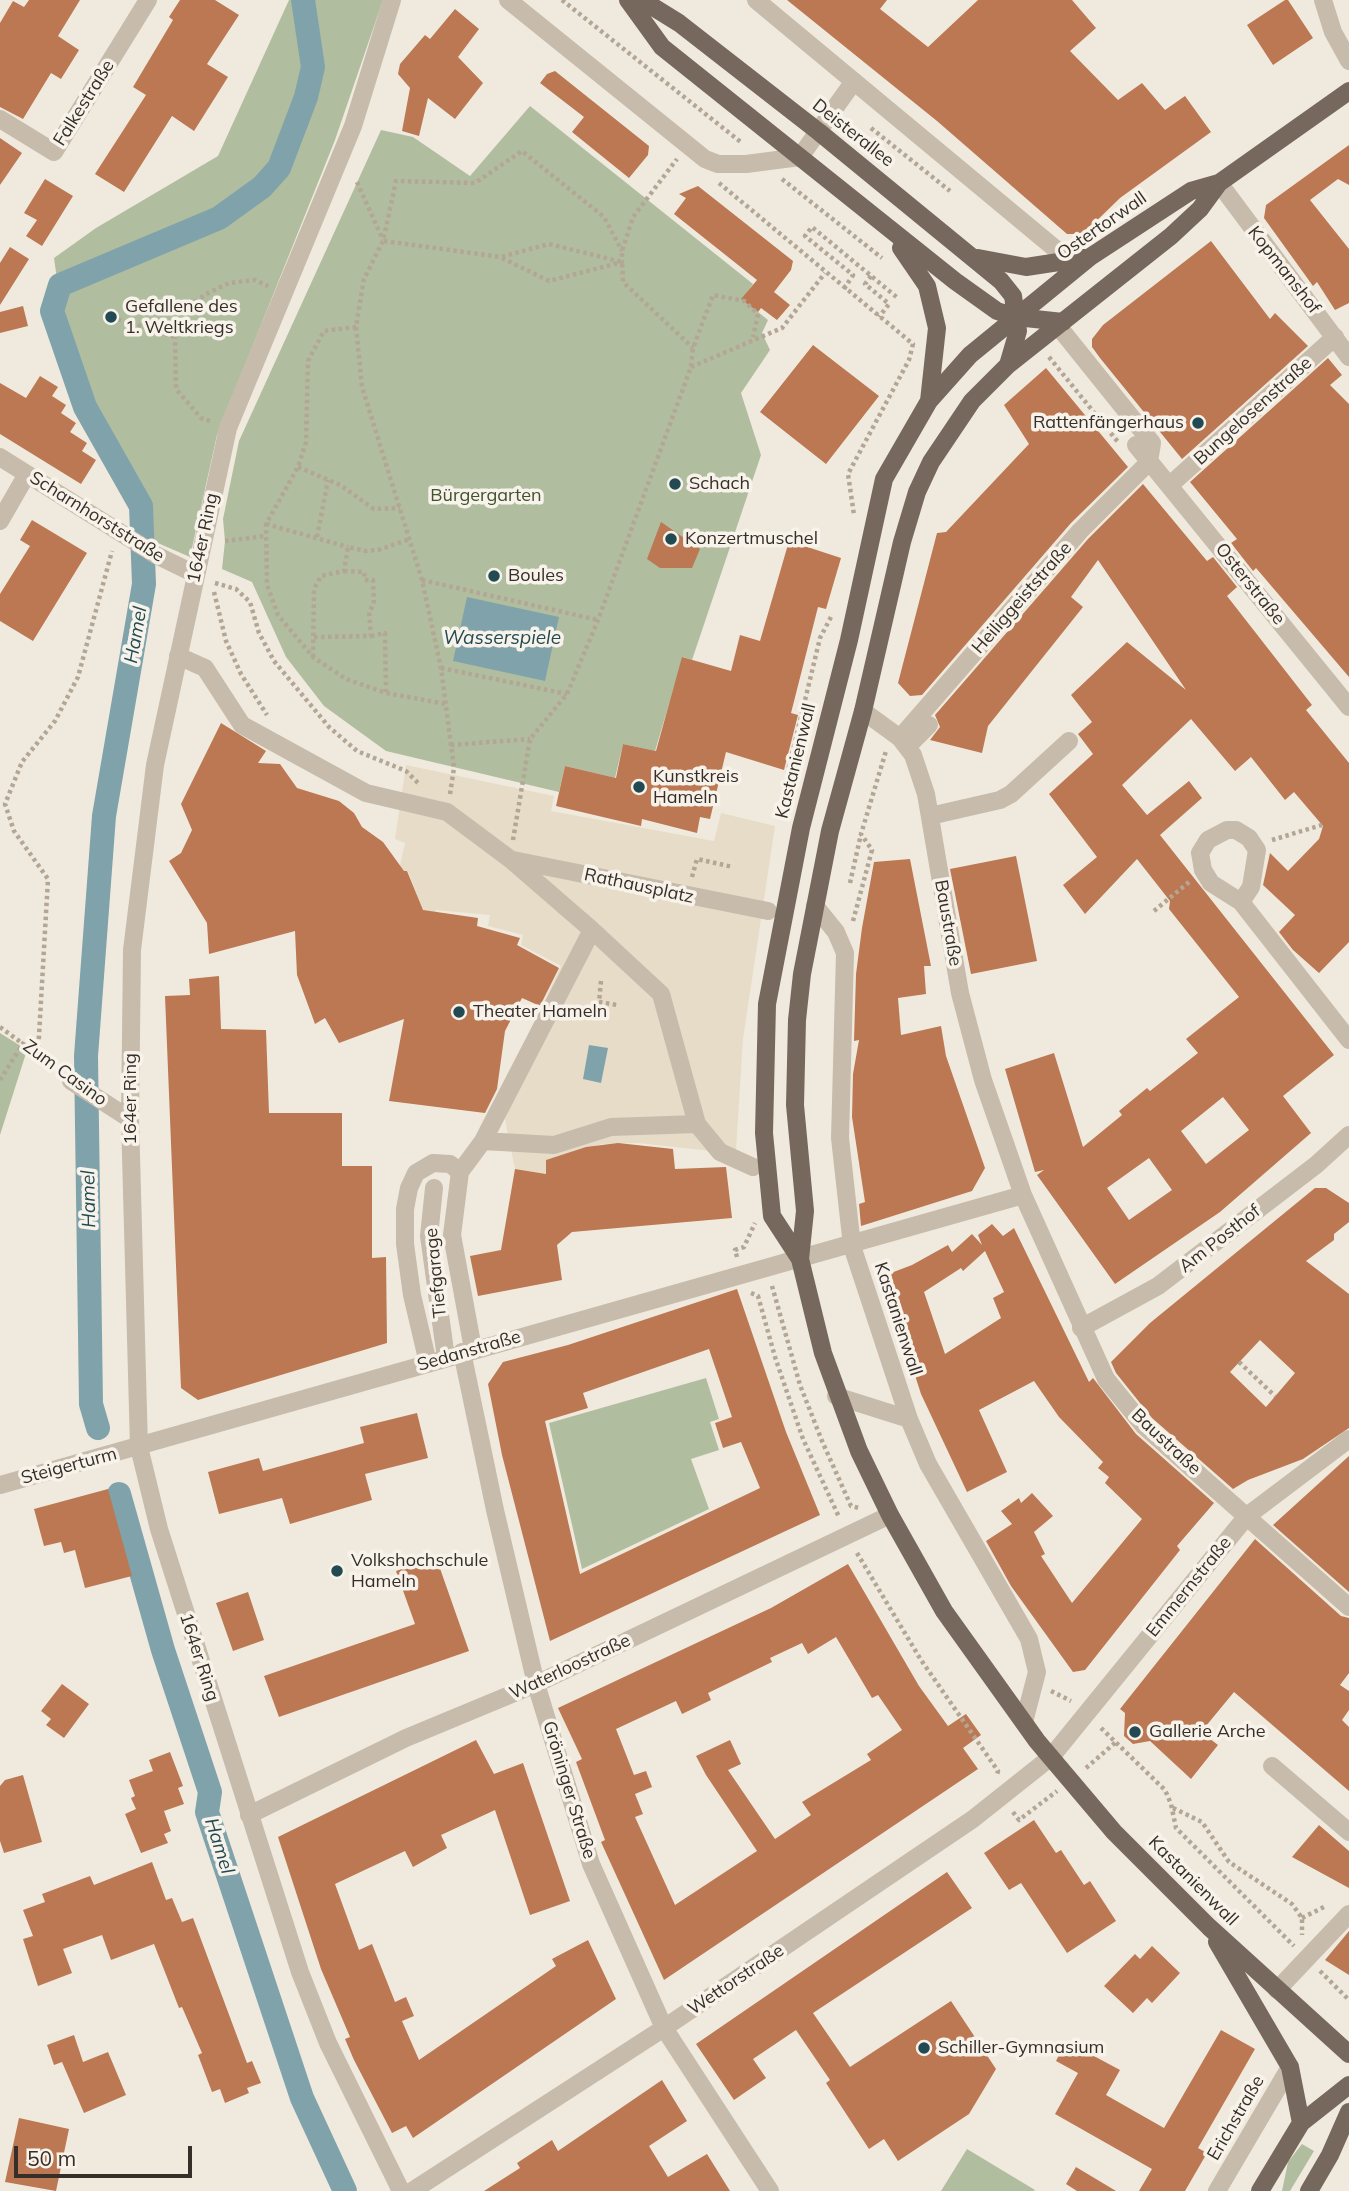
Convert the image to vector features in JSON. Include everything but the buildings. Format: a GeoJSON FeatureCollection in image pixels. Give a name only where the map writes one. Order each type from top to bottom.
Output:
{"type":"FeatureCollection","features":[{"type":"Feature","properties":{"kind":"main road"},"geometry":{"type":"LineString","coordinates":[[628,0],[663,47],[972,294],[997,311],[1060,324]]}},
{"type":"Feature","properties":{"kind":"main road","name":"Deisterallee"},"geometry":{"type":"LineString","coordinates":[[642,0],[678,23],[820,132],[975,257],[1013,296],[1018,331],[1008,365]]}},
{"type":"Feature","properties":{"kind":"main road","name":"Ostertorwall"},"geometry":{"type":"LineString","coordinates":[[1060,324],[1171,236],[1200,209],[1219,183],[1349,91]]}},
{"type":"Feature","properties":{"kind":"main road","name":"Ostertorwall"},"geometry":{"type":"LineString","coordinates":[[1016,317],[1090,257],[1191,191],[1219,183]]}},
{"type":"Feature","properties":{"kind":"main road"},"geometry":{"type":"LineString","coordinates":[[873,216],[916,266],[927,286],[937,342],[929,401]]}},
{"type":"Feature","properties":{"kind":"main road"},"geometry":{"type":"LineString","coordinates":[[975,257],[1026,267],[1090,257]]}},
{"type":"Feature","properties":{"kind":"main road","name":"Kastanienwall"},"geometry":{"type":"LineString","coordinates":[[800,1259],[772,1216],[766,1161],[765,1048],[775,954],[816,759],[855,614],[876,505],[892,460],[929,401],[970,355],[1016,317]]}},
{"type":"Feature","properties":{"kind":"main road","name":"Kastanienwall"},"geometry":{"type":"LineString","coordinates":[[1060,324],[1008,365],[958,418],[917,492],[830,831],[797,1020],[795,1105],[805,1211],[800,1259],[812,1313],[836,1395],[890,1515],[944,1611],[1024,1722],[1114,1832],[1209,1927],[1349,2054]]}},
{"type":"Feature","properties":{"kind":"main road"},"geometry":{"type":"LineString","coordinates":[[1209,1927],[1290,2067],[1301,2123]]}},
{"type":"Feature","properties":{"kind":"main road"},"geometry":{"type":"LineString","coordinates":[[1260,2191],[1301,2123],[1349,2085]]}},
{"type":"Feature","properties":{"kind":"main road"},"geometry":{"type":"LineString","coordinates":[[1309,2191],[1330,2155],[1349,2112]]}},
{"type":"Feature","properties":{"kind":"street","name":"Falkestraße"},"geometry":{"type":"LineString","coordinates":[[0,119],[54,152],[148,0]]}},
{"type":"Feature","properties":{"kind":"street","name":"164er Ring"},"geometry":{"type":"LineString","coordinates":[[392,0],[345,144],[228,428],[204,533],[203,578],[178,656],[155,765],[132,950],[131,1119],[139,1447],[159,1529],[300,1972],[328,2043],[401,2191]]}},
{"type":"Feature","properties":{"kind":"street"},"geometry":{"type":"LineString","coordinates":[[508,0],[688,145],[718,164],[800,158],[854,81]]}},
{"type":"Feature","properties":{"kind":"street"},"geometry":{"type":"LineString","coordinates":[[756,0],[1070,261]]}},
{"type":"Feature","properties":{"kind":"street"},"geometry":{"type":"LineString","coordinates":[[1323,0],[1333,32],[1349,61]]}},
{"type":"Feature","properties":{"kind":"street","name":"Kopmanshof"},"geometry":{"type":"LineString","coordinates":[[1219,183],[1349,356]]}},
{"type":"Feature","properties":{"kind":"street"},"geometry":{"type":"LineString","coordinates":[[1060,324],[1152,443],[1149,462]]}},
{"type":"Feature","properties":{"kind":"street","name":"Bungelosenstraße"},"geometry":{"type":"LineString","coordinates":[[1170,485],[1335,337]]}},
{"type":"Feature","properties":{"kind":"street","name":"Osterstraße"},"geometry":{"type":"LineString","coordinates":[[1136,446],[1349,707]]}},
{"type":"Feature","properties":{"kind":"street","name":"Scharnhorststraße"},"geometry":{"type":"LineString","coordinates":[[0,457],[156,555],[203,578]]}},
{"type":"Feature","properties":{"kind":"street","name":"Heiliggeiststraße"},"geometry":{"type":"LineString","coordinates":[[900,739],[1080,531],[1149,462]]}},
{"type":"Feature","properties":{"kind":"street"},"geometry":{"type":"LineString","coordinates":[[0,521],[27,474]]}},
{"type":"Feature","properties":{"kind":"street"},"geometry":{"type":"LineString","coordinates":[[178,656],[205,668],[242,726],[366,793],[447,812]]}},
{"type":"Feature","properties":{"kind":"street","name":"Baustraße"},"geometry":{"type":"LineString","coordinates":[[863,710],[900,739],[914,755],[930,816],[960,993],[983,1080],[1023,1195],[1106,1379],[1144,1426],[1349,1607]]}},
{"type":"Feature","properties":{"kind":"street"},"geometry":{"type":"LineString","coordinates":[[900,739],[917,734],[929,725]]}},
{"type":"Feature","properties":{"kind":"street"},"geometry":{"type":"LineString","coordinates":[[930,816],[992,804],[1011,794],[1069,741]]}},
{"type":"Feature","properties":{"kind":"street","name":"Rathausplatz"},"geometry":{"type":"LineString","coordinates":[[447,812],[509,859],[661,994],[697,1124],[720,1152],[753,1167]]}},
{"type":"Feature","properties":{"kind":"street"},"geometry":{"type":"LineString","coordinates":[[1241,902],[1251,887],[1257,850],[1249,838],[1236,830],[1216,834],[1200,853],[1203,870],[1211,883],[1241,902],[1349,1040]]}},
{"type":"Feature","properties":{"kind":"street","name":"Rathausplatz"},"geometry":{"type":"LineString","coordinates":[[509,859],[768,911]]}},
{"type":"Feature","properties":{"kind":"street"},"geometry":{"type":"LineString","coordinates":[[815,906],[836,932],[845,953]]}},
{"type":"Feature","properties":{"kind":"street"},"geometry":{"type":"LineString","coordinates":[[460,1353],[452,1235],[460,1172],[483,1141],[592,930]]}},
{"type":"Feature","properties":{"kind":"street","name":"Kastanienwall"},"geometry":{"type":"LineString","coordinates":[[845,953],[839,1138],[852,1245],[909,1419],[928,1464],[1029,1639],[1037,1672],[1024,1722]]}},
{"type":"Feature","properties":{"kind":"street","name":"Zum Casino"},"geometry":{"type":"LineString","coordinates":[[71,1081],[131,1119]]}},
{"type":"Feature","properties":{"kind":"street"},"geometry":{"type":"LineString","coordinates":[[483,1141],[554,1145],[611,1127],[697,1124]]}},
{"type":"Feature","properties":{"kind":"street","name":"Am Posthof"},"geometry":{"type":"LineString","coordinates":[[1081,1328],[1158,1286],[1315,1166],[1349,1135]]}},
{"type":"Feature","properties":{"kind":"street"},"geometry":{"type":"LineString","coordinates":[[428,1363],[412,1295],[405,1244],[409,1188],[416,1173],[433,1163],[450,1164],[460,1172]]}},
{"type":"Feature","properties":{"kind":"street","name":"Tiefgarage"},"geometry":{"type":"LineString","coordinates":[[434,1188],[429,1236],[460,1353]]}},
{"type":"Feature","properties":{"kind":"street"},"geometry":{"type":"LineString","coordinates":[[800,1259],[1023,1195]]}},
{"type":"Feature","properties":{"kind":"street","name":"Sedanstraße"},"geometry":{"type":"LineString","coordinates":[[139,1447],[460,1353],[800,1259]]}},
{"type":"Feature","properties":{"kind":"street","name":"Gröninger Straße"},"geometry":{"type":"LineString","coordinates":[[460,1353],[536,1684],[591,1864],[664,2028],[770,2191]]}},
{"type":"Feature","properties":{"kind":"street"},"geometry":{"type":"LineString","coordinates":[[836,1395],[909,1419]]}},
{"type":"Feature","properties":{"kind":"street","name":"Emmernstraße"},"geometry":{"type":"LineString","coordinates":[[1051,1757],[1247,1516],[1349,1439]]}},
{"type":"Feature","properties":{"kind":"street","name":"Steigerturm"},"geometry":{"type":"LineString","coordinates":[[0,1485],[139,1447]]}},
{"type":"Feature","properties":{"kind":"street","name":"Waterloostraße"},"geometry":{"type":"LineString","coordinates":[[249,1815],[406,1738],[536,1684],[890,1515]]}},
{"type":"Feature","properties":{"kind":"street","name":"Wettorstraße"},"geometry":{"type":"LineString","coordinates":[[412,2191],[664,2028],[973,1819],[1051,1757]]}},
{"type":"Feature","properties":{"kind":"street"},"geometry":{"type":"LineString","coordinates":[[1272,1766],[1349,1832]]}},
{"type":"Feature","properties":{"kind":"street"},"geometry":{"type":"LineString","coordinates":[[1277,1990],[1349,1914]]}},
{"type":"Feature","properties":{"kind":"street","name":"Erichstraße"},"geometry":{"type":"LineString","coordinates":[[1217,2191],[1290,2067]]}},
{"type":"Feature","properties":{"kind":"path"},"geometry":{"type":"LineString","coordinates":[[562,0],[884,260]]}},
{"type":"Feature","properties":{"kind":"path"},"geometry":{"type":"LineString","coordinates":[[871,128],[955,195]]}},
{"type":"Feature","properties":{"kind":"path"},"geometry":{"type":"LineString","coordinates":[[688,145],[634,218],[622,251],[622,262],[624,282],[692,348]]}},
{"type":"Feature","properties":{"kind":"path"},"geometry":{"type":"LineString","coordinates":[[447,812],[454,768],[441,668],[422,580],[362,387],[356,327],[364,279],[383,241],[396,181],[475,183],[522,151],[604,217],[622,251]]}},
{"type":"Feature","properties":{"kind":"path"},"geometry":{"type":"LineString","coordinates":[[357,183],[383,241]]}},
{"type":"Feature","properties":{"kind":"path"},"geometry":{"type":"LineString","coordinates":[[730,192],[912,344],[909,360],[848,474],[855,525]]}},
{"type":"Feature","properties":{"kind":"path"},"geometry":{"type":"LineString","coordinates":[[844,289],[853,275],[804,236],[812,227],[900,299]]}},
{"type":"Feature","properties":{"kind":"path"},"geometry":{"type":"LineString","coordinates":[[383,241],[501,257],[549,281],[622,262]]}},
{"type":"Feature","properties":{"kind":"path"},"geometry":{"type":"LineString","coordinates":[[501,257],[549,244],[622,262]]}},
{"type":"Feature","properties":{"kind":"path"},"geometry":{"type":"LineString","coordinates":[[691,367],[753,337],[782,328],[825,274]]}},
{"type":"Feature","properties":{"kind":"path"},"geometry":{"type":"LineString","coordinates":[[872,276],[865,284],[889,304],[879,317]]}},
{"type":"Feature","properties":{"kind":"path"},"geometry":{"type":"LineString","coordinates":[[228,428],[201,418],[176,389],[175,337],[195,302],[229,283],[255,280],[285,293]]}},
{"type":"Feature","properties":{"kind":"path"},"geometry":{"type":"LineString","coordinates":[[509,859],[530,739],[567,694],[598,620],[691,367],[692,348],[713,295],[744,301],[758,314],[753,337]]}},
{"type":"Feature","properties":{"kind":"path"},"geometry":{"type":"LineString","coordinates":[[111,317],[175,337]]}},
{"type":"Feature","properties":{"kind":"path"},"geometry":{"type":"LineString","coordinates":[[356,327],[324,331],[308,361],[306,442],[298,467],[266,524],[267,585],[278,615],[313,657],[346,679],[386,692],[446,704]]}},
{"type":"Feature","properties":{"kind":"path"},"geometry":{"type":"LineString","coordinates":[[1037,342],[1126,452],[1149,462]]}},
{"type":"Feature","properties":{"kind":"path"},"geometry":{"type":"LineString","coordinates":[[298,467],[340,485],[374,509],[400,508]]}},
{"type":"Feature","properties":{"kind":"path"},"geometry":{"type":"LineString","coordinates":[[317,537],[328,480]]}},
{"type":"Feature","properties":{"kind":"path"},"geometry":{"type":"LineString","coordinates":[[266,524],[366,551],[378,550],[410,539]]}},
{"type":"Feature","properties":{"kind":"path"},"geometry":{"type":"LineString","coordinates":[[38,1054],[48,879],[14,831],[5,804],[22,762],[55,721],[78,677],[117,530]]}},
{"type":"Feature","properties":{"kind":"path"},"geometry":{"type":"LineString","coordinates":[[225,541],[266,536]]}},
{"type":"Feature","properties":{"kind":"path"},"geometry":{"type":"LineString","coordinates":[[344,571],[348,547]]}},
{"type":"Feature","properties":{"kind":"path"},"geometry":{"type":"LineString","coordinates":[[313,657],[314,589],[321,576],[344,571],[364,572],[365,580],[373,580],[374,604],[369,611],[371,635]]}},
{"type":"Feature","properties":{"kind":"path"},"geometry":{"type":"LineString","coordinates":[[203,578],[236,663],[266,713],[276,722]]}},
{"type":"Feature","properties":{"kind":"path"},"geometry":{"type":"LineString","coordinates":[[203,578],[236,589],[250,601],[259,633],[274,661],[328,727],[358,751],[406,771]]}},
{"type":"Feature","properties":{"kind":"path"},"geometry":{"type":"LineString","coordinates":[[422,580],[598,620]]}},
{"type":"Feature","properties":{"kind":"path"},"geometry":{"type":"LineString","coordinates":[[314,637],[385,633],[386,692]]}},
{"type":"Feature","properties":{"kind":"path"},"geometry":{"type":"LineString","coordinates":[[441,668],[567,694]]}},
{"type":"Feature","properties":{"kind":"path"},"geometry":{"type":"LineString","coordinates":[[451,745],[530,739]]}},
{"type":"Feature","properties":{"kind":"path"},"geometry":{"type":"LineString","coordinates":[[850,883],[861,834],[900,739]]}},
{"type":"Feature","properties":{"kind":"path"},"geometry":{"type":"LineString","coordinates":[[1257,850],[1266,842],[1322,825]]}},
{"type":"Feature","properties":{"kind":"path"},"geometry":{"type":"LineString","coordinates":[[845,953],[872,850],[861,834]]}},
{"type":"Feature","properties":{"kind":"path"},"geometry":{"type":"LineString","coordinates":[[706,861],[733,867]]}},
{"type":"Feature","properties":{"kind":"path"},"geometry":{"type":"LineString","coordinates":[[1154,911],[1203,870]]}},
{"type":"Feature","properties":{"kind":"path"},"geometry":{"type":"LineString","coordinates":[[601,981],[598,1002],[617,1005]]}},
{"type":"Feature","properties":{"kind":"path","name":"Zum Casino"},"geometry":{"type":"LineString","coordinates":[[0,1027],[24,1042],[71,1081]]}},
{"type":"Feature","properties":{"kind":"path"},"geometry":{"type":"LineString","coordinates":[[0,1080],[24,1042]]}},
{"type":"Feature","properties":{"kind":"path"},"geometry":{"type":"LineString","coordinates":[[742,1275],[735,1250],[744,1247],[757,1219],[760,1231]]}},
{"type":"Feature","properties":{"kind":"path"},"geometry":{"type":"LineString","coordinates":[[767,1268],[800,1385],[851,1506],[890,1515]]}},
{"type":"Feature","properties":{"kind":"path"},"geometry":{"type":"LineString","coordinates":[[1239,1362],[1275,1396]]}},
{"type":"Feature","properties":{"kind":"path"},"geometry":{"type":"LineString","coordinates":[[1037,1672],[1054,1695],[1069,1699],[1165,1790],[1176,1828],[1301,1953],[1302,1918],[1292,1904],[1229,1862],[1202,1822],[1172,1808]]}},
{"type":"Feature","properties":{"kind":"path"},"geometry":{"type":"LineString","coordinates":[[1308,1959],[1349,2000]]}},
{"type":"Feature","properties":{"kind":"green space"},"geometry":{"type":"Polygon","coordinates":[[[289,0],[383,0],[335,140],[217,435],[190,557],[144,537],[62,315],[54,258],[96,228],[218,156],[289,0]]]}},
{"type":"Feature","properties":{"kind":"green space","name":"Bürgergarten"},"geometry":{"type":"Polygon","coordinates":[[[530,106],[753,284],[742,299],[768,320],[762,333],[770,350],[741,393],[761,455],[692,660],[683,657],[655,751],[623,744],[615,778],[565,766],[559,792],[386,751],[324,706],[286,657],[252,582],[222,569],[225,541],[223,519],[239,441],[381,130],[413,137],[470,176],[530,106]]]}},
{"type":"Feature","properties":{"kind":"green space"},"geometry":{"type":"Polygon","coordinates":[[[0,1033],[27,1050],[0,1135],[0,1033]]]}},
{"type":"Feature","properties":{"kind":"green space"},"geometry":{"type":"Polygon","coordinates":[[[706,1378],[719,1419],[710,1422],[719,1450],[691,1459],[709,1509],[582,1569],[549,1423],[706,1378]]]}},
{"type":"Feature","properties":{"kind":"green space"},"geometry":{"type":"Polygon","coordinates":[[[1302,2144],[1314,2151],[1290,2191],[1282,2191],[1288,2162],[1302,2144]]]}},
{"type":"Feature","properties":{"kind":"green space"},"geometry":{"type":"Polygon","coordinates":[[[967,2149],[1035,2190],[941,2191],[967,2149]]]}},
{"type":"Feature","properties":{"kind":"shaded area"},"geometry":{"type":"Polygon","coordinates":[[[406,765],[554,796],[551,811],[714,841],[721,813],[775,826],[743,1039],[736,1150],[720,1152],[638,1143],[602,1144],[547,1160],[546,1174],[515,1169],[500,1095],[561,966],[521,945],[523,935],[488,926],[490,915],[436,910],[435,917],[427,914],[412,900],[417,895],[408,871],[402,871],[400,865],[405,843],[395,839],[406,765]]]}},
{"type":"Feature","properties":{"kind":"water","name":"Wasserspiele"},"geometry":{"type":"Polygon","coordinates":[[[467,597],[559,617],[545,681],[453,661],[467,597]]]}},
{"type":"Feature","properties":{"kind":"water"},"geometry":{"type":"Polygon","coordinates":[[[589,1045],[608,1048],[601,1083],[583,1079],[589,1045]]]}},
{"type":"Feature","properties":{"kind":"waterway","name":"Hamel"},"geometry":{"type":"LineString","coordinates":[[98,1428],[91,1404],[86,1056],[104,816],[144,584],[141,506],[85,407],[52,311],[60,285],[219,218],[262,187],[279,168],[306,97],[313,67],[303,0]]}},
{"type":"Feature","properties":{"kind":"waterway","name":"Hamel"},"geometry":{"type":"LineString","coordinates":[[119,1494],[163,1650],[210,1792],[207,1812],[302,2098],[345,2191]]}},
{"type":"Feature","properties":{"kind":"place","name":"Gefallene des 1. Weltkriegs"},"geometry":{"type":"Point","coordinates":[111,317]}},
{"type":"Feature","properties":{"kind":"place","name":"Rattenfängerhaus"},"geometry":{"type":"Point","coordinates":[1198,423]}},
{"type":"Feature","properties":{"kind":"place","name":"Schach"},"geometry":{"type":"Point","coordinates":[675,484]}},
{"type":"Feature","properties":{"kind":"place","name":"Konzertmuschel"},"geometry":{"type":"Point","coordinates":[671,539]}},
{"type":"Feature","properties":{"kind":"place","name":"Boules"},"geometry":{"type":"Point","coordinates":[494,576]}},
{"type":"Feature","properties":{"kind":"place","name":"Kunstkreis Hameln"},"geometry":{"type":"Point","coordinates":[639,787]}},
{"type":"Feature","properties":{"kind":"place","name":"Theater Hameln"},"geometry":{"type":"Point","coordinates":[459,1012]}},
{"type":"Feature","properties":{"kind":"place","name":"Volkshochschule Hameln"},"geometry":{"type":"Point","coordinates":[337,1571]}},
{"type":"Feature","properties":{"kind":"place","name":"Gallerie Arche"},"geometry":{"type":"Point","coordinates":[1135,1732]}},
{"type":"Feature","properties":{"kind":"place","name":"Schiller-Gymnasium"},"geometry":{"type":"Point","coordinates":[924,2048]}}]}
